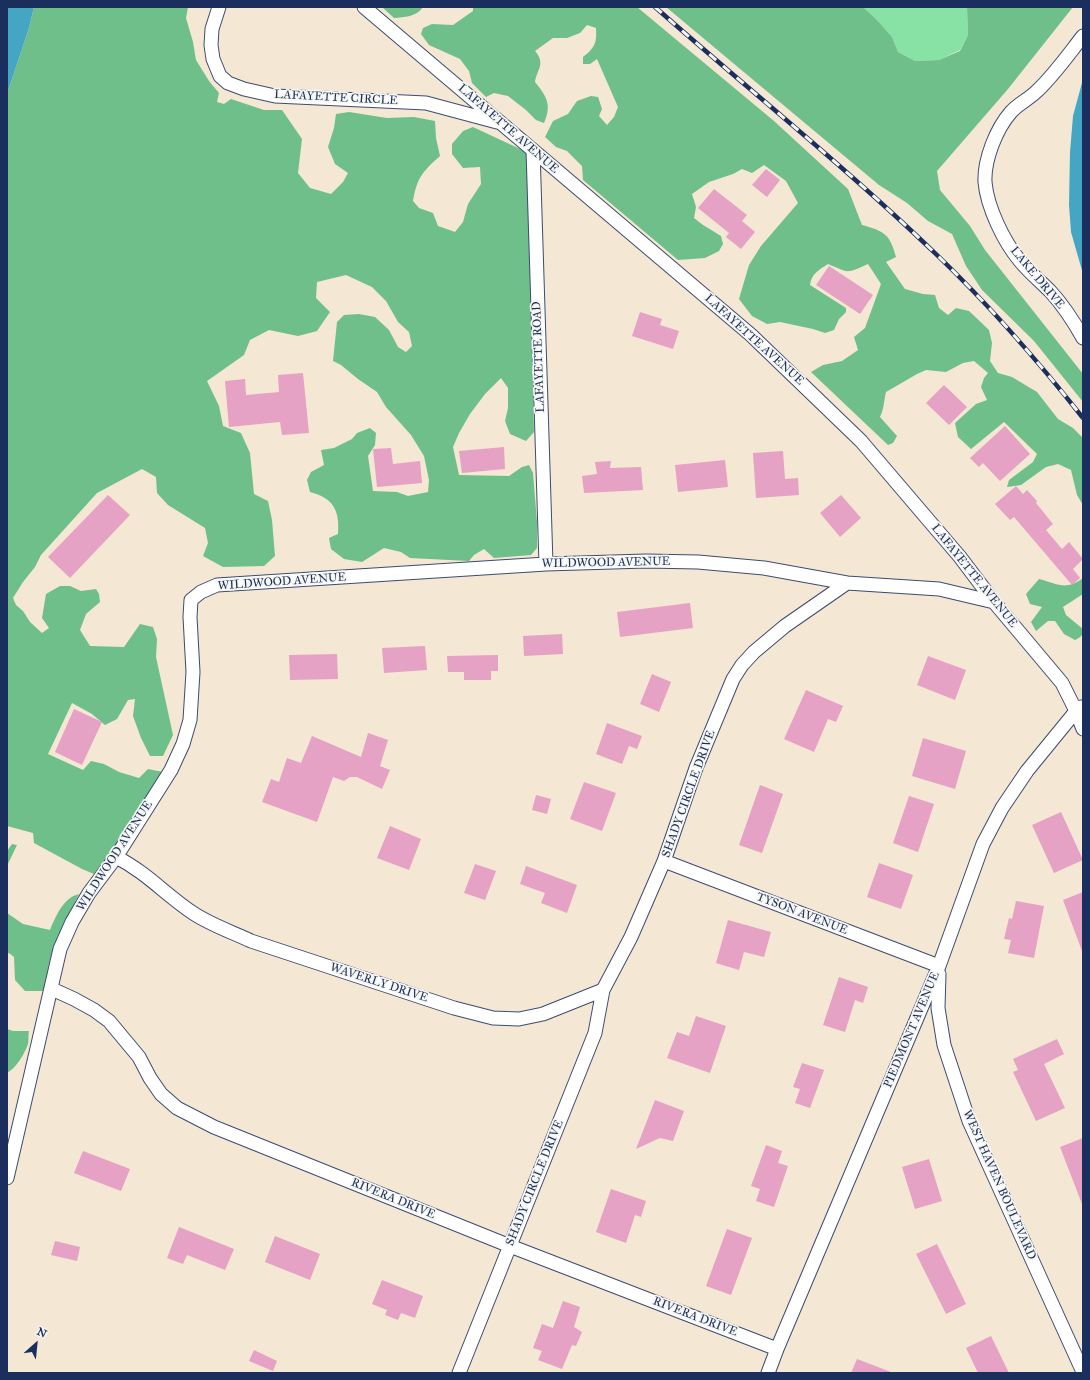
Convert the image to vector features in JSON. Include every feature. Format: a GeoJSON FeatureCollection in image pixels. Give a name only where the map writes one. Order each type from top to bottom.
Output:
{"type":"FeatureCollection","features":[{"type":"Feature","properties":{"kind":"street","name":"LAFAYETTE CIRCLE"},"geometry":{"type":"LineString","coordinates":[[219,7],[212,29],[211,45],[213,59],[220,76],[228,84],[275,96],[426,102],[501,123]]}},
{"type":"Feature","properties":{"kind":"street","name":"LAFAYETTE AVENUE"},"geometry":{"type":"LineString","coordinates":[[364,7],[751,335],[866,446],[960,557],[994,602],[1062,683],[1080,708],[1083,729]]}},
{"type":"Feature","properties":{"kind":"street","name":"LAKE DRIVE"},"geometry":{"type":"LineString","coordinates":[[1083,36],[1058,68],[1036,92],[1011,112],[996,134],[988,157],[985,182],[990,205],[1000,231],[1020,261],[1052,293],[1083,338]]}},
{"type":"Feature","properties":{"kind":"street","name":"LAFAYETTE ROAD"},"geometry":{"type":"LineString","coordinates":[[532,150],[546,564]]}},
{"type":"Feature","properties":{"kind":"street","name":"WILDWOOD AVENUE"},"geometry":{"type":"LineString","coordinates":[[7,1178],[52,989],[60,949],[72,922],[88,894],[116,857],[171,770],[183,744],[190,720],[193,672],[190,617],[191,600],[201,592],[217,585],[546,564],[646,561],[698,562],[764,568],[847,583],[939,589],[994,602]]}},
{"type":"Feature","properties":{"kind":"street","name":"SHADY CIRCLE DRIVE"},"geometry":{"type":"LineString","coordinates":[[459,1373],[595,1033],[603,990],[631,937],[664,861],[696,768],[733,679],[742,665],[754,652],[785,626],[847,583]]}},
{"type":"Feature","properties":{"kind":"street","name":"PIEDMONT AVENUE"},"geometry":{"type":"LineString","coordinates":[[768,1373],[939,966],[983,844],[1002,808],[1027,771],[1080,708]]}},
{"type":"Feature","properties":{"kind":"street","name":"WAVERLY DRIVE"},"geometry":{"type":"LineString","coordinates":[[116,857],[141,871],[194,914],[220,927],[252,941],[454,1008],[493,1018],[519,1019],[544,1014],[603,990]]}},
{"type":"Feature","properties":{"kind":"street","name":"TYSON AVENUE"},"geometry":{"type":"LineString","coordinates":[[664,861],[939,966]]}},
{"type":"Feature","properties":{"kind":"street","name":"WEST HAVEN BOULEVARD"},"geometry":{"type":"LineString","coordinates":[[939,966],[938,1008],[944,1045],[968,1121],[1083,1372]]}},
{"type":"Feature","properties":{"kind":"street","name":"RIVERA DRIVE"},"geometry":{"type":"LineString","coordinates":[[52,989],[87,1006],[109,1021],[139,1057],[150,1078],[161,1094],[177,1108],[214,1127],[510,1246],[777,1349]]}},
{"type":"Feature","properties":{"kind":"green space"},"geometry":{"type":"Polygon","coordinates":[[[34,7],[188,7],[186,18],[193,42],[196,60],[209,81],[219,93],[217,102],[224,104],[231,99],[264,110],[282,110],[302,139],[298,173],[310,188],[331,194],[343,182],[348,173],[335,164],[328,147],[334,128],[336,114],[349,112],[387,118],[414,117],[435,121],[436,138],[440,156],[421,176],[416,187],[413,201],[419,208],[433,213],[438,226],[455,232],[463,222],[468,204],[481,184],[480,167],[463,168],[452,154],[452,144],[463,131],[473,127],[520,149],[527,154],[534,432],[526,441],[510,434],[505,421],[508,408],[508,388],[501,378],[485,394],[470,414],[453,447],[459,475],[509,476],[522,467],[529,465],[533,473],[537,522],[537,548],[531,555],[494,558],[484,549],[474,555],[469,561],[410,558],[401,552],[384,548],[362,562],[344,559],[331,549],[329,538],[338,534],[338,518],[336,512],[333,506],[324,498],[310,492],[307,480],[311,472],[324,465],[321,450],[334,448],[352,439],[357,433],[370,428],[376,433],[375,445],[368,456],[373,491],[397,492],[408,496],[428,492],[429,480],[424,456],[411,435],[386,407],[377,392],[341,365],[333,361],[337,322],[344,315],[359,314],[375,317],[389,330],[398,347],[406,352],[412,346],[409,332],[398,322],[386,301],[372,287],[346,275],[317,282],[316,298],[330,312],[317,331],[298,336],[269,330],[250,340],[244,355],[207,381],[219,406],[223,426],[241,433],[250,453],[254,494],[268,501],[272,520],[275,556],[264,566],[223,567],[203,556],[208,543],[205,528],[168,505],[157,493],[156,477],[142,469],[97,493],[41,555],[35,567],[13,598],[16,605],[23,611],[30,622],[42,633],[49,628],[42,618],[46,594],[60,586],[70,586],[81,591],[96,589],[99,594],[100,602],[86,614],[80,630],[90,646],[124,647],[140,624],[153,627],[157,639],[156,657],[173,735],[163,756],[150,756],[141,738],[133,716],[135,699],[128,700],[117,719],[105,725],[92,714],[72,703],[48,754],[83,770],[91,761],[104,764],[119,772],[139,778],[148,769],[163,772],[114,852],[94,874],[34,843],[33,833],[7,826],[7,94],[29,28],[34,7]]]}},
{"type":"Feature","properties":{"kind":"green space"},"geometry":{"type":"Polygon","coordinates":[[[382,7],[423,7],[414,15],[394,18],[382,7]]]}},
{"type":"Feature","properties":{"kind":"green space"},"geometry":{"type":"Polygon","coordinates":[[[473,7],[637,7],[774,121],[848,189],[862,225],[881,232],[891,243],[896,257],[886,262],[905,289],[923,294],[935,295],[939,308],[948,315],[956,308],[969,311],[989,330],[992,343],[990,361],[998,373],[1012,377],[1037,392],[1058,419],[1073,428],[1083,438],[1083,505],[1077,495],[1071,470],[1058,464],[1046,467],[1021,485],[1007,487],[1009,480],[1033,462],[1037,454],[1004,422],[971,449],[958,437],[955,423],[976,404],[987,400],[981,387],[984,378],[988,373],[974,361],[963,363],[946,372],[926,370],[886,392],[880,417],[897,436],[893,443],[888,445],[811,372],[823,365],[842,361],[858,350],[854,337],[865,328],[881,284],[868,264],[851,271],[844,271],[828,264],[816,272],[812,278],[810,285],[846,308],[846,312],[839,319],[834,330],[825,333],[780,322],[767,324],[752,316],[739,299],[749,265],[761,246],[798,203],[786,181],[764,165],[752,173],[742,169],[733,174],[709,182],[692,194],[696,207],[694,218],[721,236],[723,244],[719,251],[705,258],[678,260],[583,180],[582,166],[567,151],[556,147],[545,137],[553,121],[568,114],[577,101],[591,96],[598,97],[602,109],[599,116],[607,125],[614,117],[618,107],[597,59],[590,64],[583,64],[583,57],[593,48],[596,37],[596,28],[587,25],[580,33],[567,38],[553,38],[535,51],[540,60],[540,66],[535,82],[543,92],[548,106],[544,123],[536,120],[508,96],[494,93],[486,97],[472,83],[469,71],[460,59],[429,45],[421,34],[423,28],[432,24],[453,25],[473,11],[473,7]]]}},
{"type":"Feature","properties":{"kind":"green space"},"geometry":{"type":"Polygon","coordinates":[[[666,7],[863,7],[892,37],[898,52],[915,61],[939,60],[960,51],[968,35],[967,7],[1073,7],[1008,89],[937,171],[940,190],[970,226],[985,250],[1083,374],[1083,402],[1034,341],[982,290],[966,266],[952,234],[928,221],[907,203],[879,185],[666,7]]]}},
{"type":"Feature","properties":{"kind":"green space"},"geometry":{"type":"Polygon","coordinates":[[[863,7],[967,7],[968,35],[960,50],[939,60],[915,61],[898,52],[892,37],[863,7]]]}},
{"type":"Feature","properties":{"kind":"green space"},"geometry":{"type":"Polygon","coordinates":[[[1083,578],[1083,594],[1063,607],[1066,615],[1083,629],[1081,636],[1075,640],[1064,634],[1055,621],[1048,621],[1036,631],[1031,622],[1042,607],[1030,604],[1026,594],[1039,579],[1067,585],[1077,582],[1083,578]]]}},
{"type":"Feature","properties":{"kind":"green space"},"geometry":{"type":"Polygon","coordinates":[[[12,844],[17,845],[7,866],[7,851],[12,844]]]}},
{"type":"Feature","properties":{"kind":"green space"},"geometry":{"type":"Polygon","coordinates":[[[79,894],[59,934],[49,963],[44,991],[25,991],[15,980],[14,957],[9,953],[7,954],[7,913],[23,924],[50,930],[64,903],[73,896],[79,894]]]}},
{"type":"Feature","properties":{"kind":"green space"},"geometry":{"type":"Polygon","coordinates":[[[7,1029],[13,1031],[29,1031],[28,1043],[24,1052],[17,1065],[7,1073],[7,1029]]]}},
{"type":"Feature","properties":{"kind":"water"},"geometry":{"type":"Polygon","coordinates":[[[7,7],[34,7],[29,28],[7,94],[7,7]]]}},
{"type":"Feature","properties":{"kind":"water"},"geometry":{"type":"Polygon","coordinates":[[[1083,79],[1083,274],[1071,232],[1069,205],[1070,152],[1073,116],[1083,79]]]}},
{"type":"Feature","properties":{"kind":"building"},"geometry":{"type":"Polygon","coordinates":[[[766,169],[780,180],[767,197],[752,185],[766,169]]]}},
{"type":"Feature","properties":{"kind":"building"},"geometry":{"type":"Polygon","coordinates":[[[714,189],[747,215],[742,221],[755,232],[741,249],[726,237],[729,233],[698,208],[714,189]]]}},
{"type":"Feature","properties":{"kind":"building"},"geometry":{"type":"Polygon","coordinates":[[[829,266],[873,295],[860,314],[816,285],[829,266]]]}},
{"type":"Feature","properties":{"kind":"building"},"geometry":{"type":"Polygon","coordinates":[[[640,312],[662,319],[660,325],[679,331],[673,349],[632,336],[640,312]]]}},
{"type":"Feature","properties":{"kind":"building"},"geometry":{"type":"Polygon","coordinates":[[[303,373],[309,433],[282,435],[280,422],[229,427],[225,381],[245,379],[246,395],[279,392],[278,375],[303,373]]]}},
{"type":"Feature","properties":{"kind":"building"},"geometry":{"type":"Polygon","coordinates":[[[944,385],[967,407],[949,425],[926,403],[944,385]]]}},
{"type":"Feature","properties":{"kind":"building"},"geometry":{"type":"Polygon","coordinates":[[[1005,426],[1030,454],[1000,481],[983,463],[979,467],[970,458],[1005,426]]]}},
{"type":"Feature","properties":{"kind":"building"},"geometry":{"type":"Polygon","coordinates":[[[504,447],[505,469],[462,473],[459,451],[504,447]]]}},
{"type":"Feature","properties":{"kind":"building"},"geometry":{"type":"Polygon","coordinates":[[[391,448],[393,464],[420,461],[422,483],[377,487],[373,449],[391,448]]]}},
{"type":"Feature","properties":{"kind":"building"},"geometry":{"type":"Polygon","coordinates":[[[783,451],[785,479],[798,478],[799,495],[756,498],[753,453],[783,451]]]}},
{"type":"Feature","properties":{"kind":"building"},"geometry":{"type":"Polygon","coordinates":[[[725,460],[728,487],[678,492],[675,465],[725,460]]]}},
{"type":"Feature","properties":{"kind":"building"},"geometry":{"type":"Polygon","coordinates":[[[611,461],[610,468],[641,467],[643,490],[584,493],[582,476],[597,474],[595,462],[611,461]]]}},
{"type":"Feature","properties":{"kind":"building"},"geometry":{"type":"Polygon","coordinates":[[[1016,486],[1023,494],[1027,490],[1037,501],[1036,503],[1053,524],[1046,530],[1062,549],[1069,542],[1083,559],[1073,569],[1080,578],[1072,585],[1014,517],[1010,520],[995,504],[1016,486]]]}},
{"type":"Feature","properties":{"kind":"building"},"geometry":{"type":"Polygon","coordinates":[[[108,495],[130,515],[70,578],[48,557],[108,495]]]}},
{"type":"Feature","properties":{"kind":"building"},"geometry":{"type":"Polygon","coordinates":[[[841,495],[861,518],[840,537],[820,513],[841,495]]]}},
{"type":"Feature","properties":{"kind":"building"},"geometry":{"type":"Polygon","coordinates":[[[690,603],[693,628],[620,637],[617,612],[690,603]]]}},
{"type":"Feature","properties":{"kind":"building"},"geometry":{"type":"Polygon","coordinates":[[[562,634],[563,654],[524,656],[523,636],[562,634]]]}},
{"type":"Feature","properties":{"kind":"building"},"geometry":{"type":"Polygon","coordinates":[[[425,646],[427,670],[384,673],[382,648],[425,646]]]}},
{"type":"Feature","properties":{"kind":"building"},"geometry":{"type":"Polygon","coordinates":[[[337,654],[338,679],[290,680],[289,655],[337,654]]]}},
{"type":"Feature","properties":{"kind":"building"},"geometry":{"type":"Polygon","coordinates":[[[498,655],[498,671],[491,671],[491,680],[464,680],[464,672],[448,672],[447,656],[498,655]]]}},
{"type":"Feature","properties":{"kind":"building"},"geometry":{"type":"Polygon","coordinates":[[[928,656],[966,670],[955,700],[917,685],[928,656]]]}},
{"type":"Feature","properties":{"kind":"building"},"geometry":{"type":"Polygon","coordinates":[[[652,674],[671,682],[659,712],[640,704],[652,674]]]}},
{"type":"Feature","properties":{"kind":"building"},"geometry":{"type":"Polygon","coordinates":[[[806,690],[843,706],[836,722],[828,719],[814,752],[784,739],[806,690]]]}},
{"type":"Feature","properties":{"kind":"building"},"geometry":{"type":"Polygon","coordinates":[[[74,709],[102,722],[82,765],[55,752],[74,709]]]}},
{"type":"Feature","properties":{"kind":"building"},"geometry":{"type":"Polygon","coordinates":[[[607,723],[642,736],[637,749],[629,746],[622,764],[596,754],[607,723]]]}},
{"type":"Feature","properties":{"kind":"building"},"geometry":{"type":"Polygon","coordinates":[[[368,733],[388,740],[380,766],[390,770],[382,789],[357,777],[350,777],[344,781],[333,777],[317,822],[262,802],[271,779],[279,782],[287,758],[301,763],[312,736],[361,757],[368,733]]]}},
{"type":"Feature","properties":{"kind":"building"},"geometry":{"type":"Polygon","coordinates":[[[923,738],[966,751],[955,789],[912,776],[923,738]]]}},
{"type":"Feature","properties":{"kind":"building"},"geometry":{"type":"Polygon","coordinates":[[[584,782],[616,793],[602,831],[570,819],[584,782]]]}},
{"type":"Feature","properties":{"kind":"building"},"geometry":{"type":"Polygon","coordinates":[[[760,785],[783,794],[762,853],[739,845],[760,785]]]}},
{"type":"Feature","properties":{"kind":"building"},"geometry":{"type":"Polygon","coordinates":[[[536,795],[551,799],[547,814],[532,810],[536,795]]]}},
{"type":"Feature","properties":{"kind":"building"},"geometry":{"type":"Polygon","coordinates":[[[909,796],[934,804],[918,852],[893,843],[909,796]]]}},
{"type":"Feature","properties":{"kind":"building"},"geometry":{"type":"Polygon","coordinates":[[[1061,812],[1083,860],[1054,873],[1032,825],[1061,812]]]}},
{"type":"Feature","properties":{"kind":"building"},"geometry":{"type":"Polygon","coordinates":[[[390,826],[421,839],[409,870],[377,858],[390,826]]]}},
{"type":"Feature","properties":{"kind":"building"},"geometry":{"type":"Polygon","coordinates":[[[879,863],[913,875],[901,909],[867,897],[879,863]]]}},
{"type":"Feature","properties":{"kind":"building"},"geometry":{"type":"Polygon","coordinates":[[[475,864],[496,871],[485,900],[464,893],[475,864]]]}},
{"type":"Feature","properties":{"kind":"building"},"geometry":{"type":"Polygon","coordinates":[[[526,866],[577,885],[567,913],[541,903],[545,893],[520,884],[526,866]]]}},
{"type":"Feature","properties":{"kind":"building"},"geometry":{"type":"Polygon","coordinates":[[[1083,892],[1083,951],[1082,951],[1063,900],[1083,892]]]}},
{"type":"Feature","properties":{"kind":"building"},"geometry":{"type":"Polygon","coordinates":[[[1016,901],[1044,906],[1034,958],[1008,953],[1011,940],[1004,939],[1009,918],[1012,919],[1016,901]]]}},
{"type":"Feature","properties":{"kind":"building"},"geometry":{"type":"Polygon","coordinates":[[[728,920],[771,932],[764,957],[744,952],[739,970],[716,963],[728,920]]]}},
{"type":"Feature","properties":{"kind":"building"},"geometry":{"type":"Polygon","coordinates":[[[839,977],[868,987],[863,1003],[855,1000],[845,1032],[823,1025],[839,977]]]}},
{"type":"Feature","properties":{"kind":"building"},"geometry":{"type":"Polygon","coordinates":[[[696,1016],[726,1026],[710,1073],[667,1058],[677,1032],[689,1036],[696,1016]]]}},
{"type":"Feature","properties":{"kind":"building"},"geometry":{"type":"Polygon","coordinates":[[[1057,1039],[1064,1054],[1044,1064],[1065,1108],[1036,1121],[1013,1072],[1018,1070],[1013,1059],[1057,1039]]]}},
{"type":"Feature","properties":{"kind":"building"},"geometry":{"type":"Polygon","coordinates":[[[802,1063],[824,1070],[810,1108],[795,1103],[800,1089],[793,1087],[802,1063]]]}},
{"type":"Feature","properties":{"kind":"building"},"geometry":{"type":"Polygon","coordinates":[[[655,1100],[684,1111],[673,1141],[660,1138],[636,1149],[655,1100]]]}},
{"type":"Feature","properties":{"kind":"building"},"geometry":{"type":"Polygon","coordinates":[[[1083,1138],[1083,1204],[1082,1204],[1060,1147],[1083,1138]]]}},
{"type":"Feature","properties":{"kind":"building"},"geometry":{"type":"Polygon","coordinates":[[[766,1145],[782,1151],[778,1163],[788,1166],[774,1207],[756,1201],[760,1189],[751,1186],[766,1145]]]}},
{"type":"Feature","properties":{"kind":"building"},"geometry":{"type":"Polygon","coordinates":[[[83,1151],[130,1169],[121,1191],[74,1173],[83,1151]]]}},
{"type":"Feature","properties":{"kind":"building"},"geometry":{"type":"Polygon","coordinates":[[[929,1159],[942,1201],[915,1209],[902,1167],[929,1159]]]}},
{"type":"Feature","properties":{"kind":"building"},"geometry":{"type":"Polygon","coordinates":[[[611,1189],[646,1201],[641,1217],[635,1215],[626,1243],[596,1232],[611,1189]]]}},
{"type":"Feature","properties":{"kind":"building"},"geometry":{"type":"Polygon","coordinates":[[[179,1227],[234,1249],[225,1270],[187,1255],[183,1264],[167,1258],[179,1227]]]}},
{"type":"Feature","properties":{"kind":"building"},"geometry":{"type":"Polygon","coordinates":[[[727,1229],[752,1238],[731,1295],[706,1286],[727,1229]]]}},
{"type":"Feature","properties":{"kind":"building"},"geometry":{"type":"Polygon","coordinates":[[[275,1236],[320,1254],[310,1280],[265,1262],[275,1236]]]}},
{"type":"Feature","properties":{"kind":"building"},"geometry":{"type":"Polygon","coordinates":[[[55,1241],[80,1247],[77,1261],[51,1255],[55,1241]]]}},
{"type":"Feature","properties":{"kind":"building"},"geometry":{"type":"Polygon","coordinates":[[[937,1244],[966,1304],[946,1314],[916,1254],[937,1244]]]}},
{"type":"Feature","properties":{"kind":"building"},"geometry":{"type":"Polygon","coordinates":[[[382,1280],[423,1296],[415,1318],[401,1313],[398,1320],[385,1315],[387,1310],[372,1304],[382,1280]]]}},
{"type":"Feature","properties":{"kind":"building"},"geometry":{"type":"Polygon","coordinates":[[[563,1301],[580,1307],[574,1327],[582,1332],[576,1346],[572,1345],[562,1369],[538,1360],[542,1351],[533,1348],[542,1324],[553,1328],[563,1301]]]}},
{"type":"Feature","properties":{"kind":"building"},"geometry":{"type":"Polygon","coordinates":[[[991,1336],[1009,1373],[978,1373],[966,1348],[991,1336]]]}},
{"type":"Feature","properties":{"kind":"building"},"geometry":{"type":"Polygon","coordinates":[[[254,1350],[277,1361],[273,1371],[249,1361],[254,1350]]]}},
{"type":"Feature","properties":{"kind":"building"},"geometry":{"type":"Polygon","coordinates":[[[857,1359],[891,1372],[891,1373],[851,1373],[857,1359]]]}},
{"type":"Feature","properties":{"kind":"railway"},"geometry":{"type":"LineString","coordinates":[[655,7],[834,161],[938,256],[1013,334],[1083,418]]}}]}
